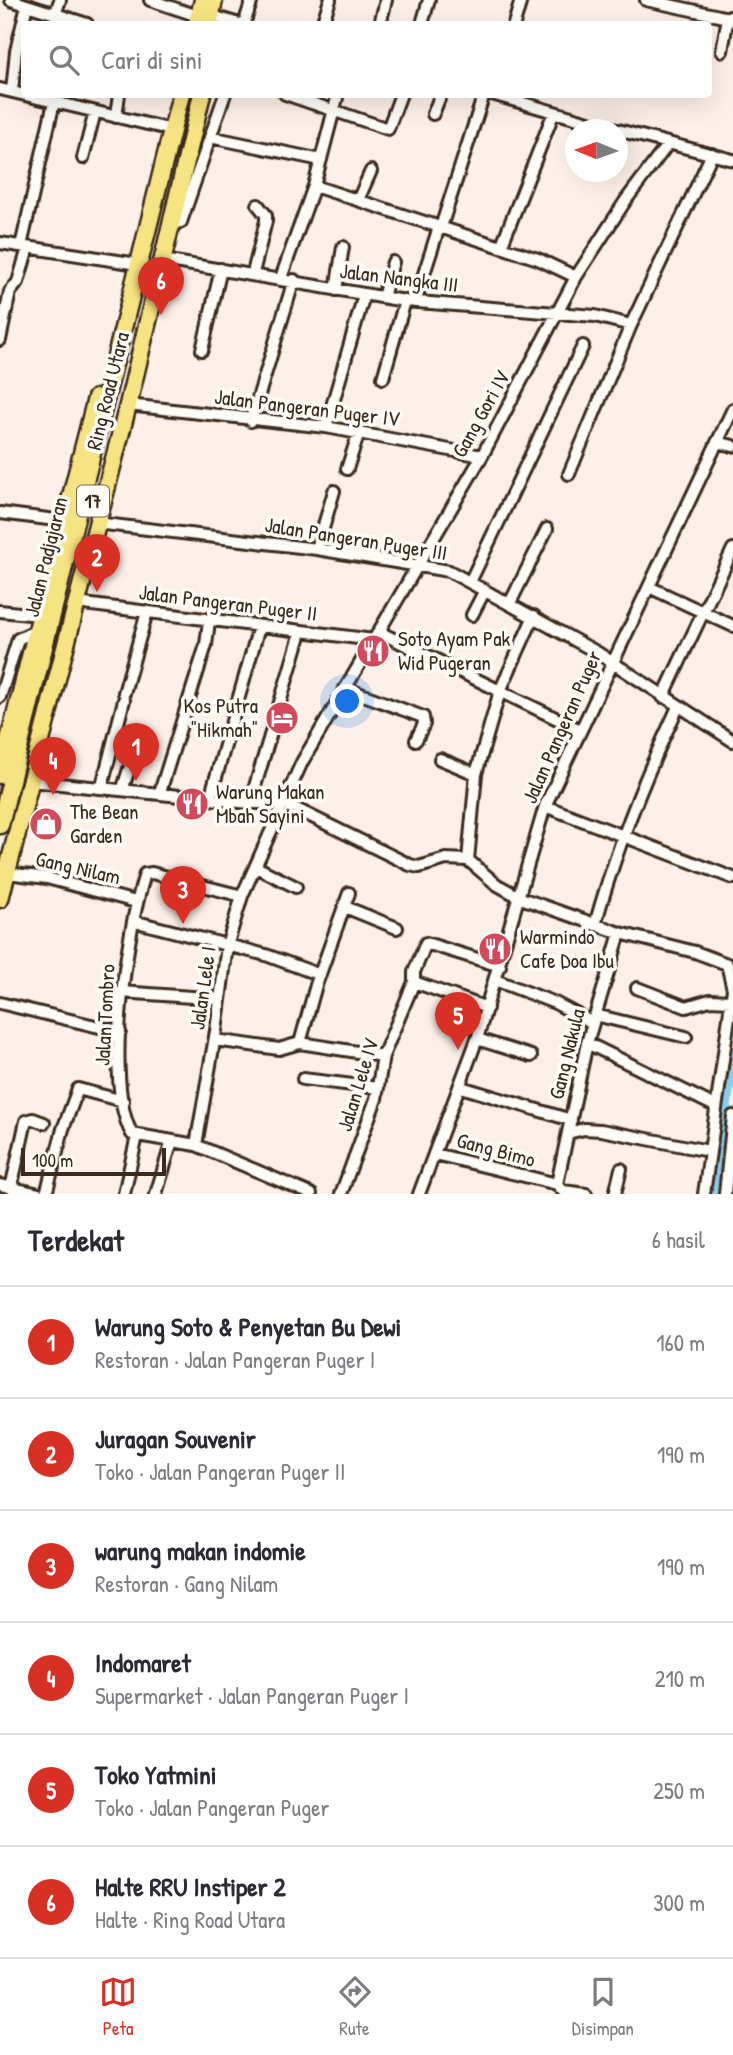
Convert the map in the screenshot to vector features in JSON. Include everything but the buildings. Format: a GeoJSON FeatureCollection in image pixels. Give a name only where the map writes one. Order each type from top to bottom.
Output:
{"type":"FeatureCollection","features":[{"type":"Feature","properties":{"kind":"highway"},"geometry":{"type":"LineString","coordinates":[[193,16],[203,0]]}},
{"type":"Feature","properties":{"kind":"highway"},"geometry":{"type":"LineString","coordinates":[[214,0],[215,21]]}},
{"type":"Feature","properties":{"kind":"highway"},"geometry":{"type":"LineString","coordinates":[[215,21],[223,0]]}},
{"type":"Feature","properties":{"kind":"highway","name":"Ring Road Utara"},"geometry":{"type":"LineString","coordinates":[[0,775],[37,623],[59,567],[64,520],[131,263],[175,126],[172,98]]}},
{"type":"Feature","properties":{"kind":"highway","name":"Jalan Padjajaran"},"geometry":{"type":"LineString","coordinates":[[3,874],[139,335],[175,148],[175,126],[180,98]]}},
{"type":"Feature","properties":{"kind":"highway","name":"Jalan Padjajaran"},"geometry":{"type":"LineString","coordinates":[[175,126],[191,98]]}},
{"type":"Feature","properties":{"kind":"highway","name":"Ring Road Utara"},"geometry":{"type":"LineString","coordinates":[[0,899],[3,874],[30,781],[128,405],[139,335],[173,224],[201,98]]}},
{"type":"Feature","properties":{"kind":"highway","name":"Jalan Padjajaran"},"geometry":{"type":"LineString","coordinates":[[0,825],[59,567],[175,148]]}},
{"type":"Feature","properties":{"kind":"street"},"geometry":{"type":"LineString","coordinates":[[11,0],[76,21]]}},
{"type":"Feature","properties":{"kind":"street"},"geometry":{"type":"LineString","coordinates":[[55,15],[60,0]]}},
{"type":"Feature","properties":{"kind":"street"},"geometry":{"type":"LineString","coordinates":[[150,0],[193,16]]}},
{"type":"Feature","properties":{"kind":"street"},"geometry":{"type":"LineString","coordinates":[[243,21],[252,0]]}},
{"type":"Feature","properties":{"kind":"street"},"geometry":{"type":"LineString","coordinates":[[323,21],[330,0]]}},
{"type":"Feature","properties":{"kind":"street"},"geometry":{"type":"LineString","coordinates":[[381,21],[387,0]]}},
{"type":"Feature","properties":{"kind":"street"},"geometry":{"type":"LineString","coordinates":[[423,21],[429,0]]}},
{"type":"Feature","properties":{"kind":"street"},"geometry":{"type":"LineString","coordinates":[[515,21],[521,0]]}},
{"type":"Feature","properties":{"kind":"street"},"geometry":{"type":"LineString","coordinates":[[646,0],[730,18],[722,51]]}},
{"type":"Feature","properties":{"kind":"street"},"geometry":{"type":"LineString","coordinates":[[710,13],[714,0]]}},
{"type":"Feature","properties":{"kind":"street"},"geometry":{"type":"LineString","coordinates":[[23,21],[27,5]]}},
{"type":"Feature","properties":{"kind":"street"},"geometry":{"type":"LineString","coordinates":[[12,91],[21,30]]}},
{"type":"Feature","properties":{"kind":"street"},"geometry":{"type":"LineString","coordinates":[[0,89],[21,93]]}},
{"type":"Feature","properties":{"kind":"street"},"geometry":{"type":"LineString","coordinates":[[39,98],[116,117],[175,126]]}},
{"type":"Feature","properties":{"kind":"street"},"geometry":{"type":"LineString","coordinates":[[116,117],[118,98]]}},
{"type":"Feature","properties":{"kind":"street"},"geometry":{"type":"LineString","coordinates":[[173,224],[181,222],[224,98]]}},
{"type":"Feature","properties":{"kind":"street"},"geometry":{"type":"LineString","coordinates":[[298,98],[388,129],[400,98]]}},
{"type":"Feature","properties":{"kind":"street"},"geometry":{"type":"LineString","coordinates":[[281,278],[314,186],[337,98]]}},
{"type":"Feature","properties":{"kind":"street"},"geometry":{"type":"LineString","coordinates":[[433,114],[439,98]]}},
{"type":"Feature","properties":{"kind":"street"},"geometry":{"type":"LineString","coordinates":[[383,378],[440,227],[483,98]]}},
{"type":"Feature","properties":{"kind":"street"},"geometry":{"type":"LineString","coordinates":[[506,98],[578,119]]}},
{"type":"Feature","properties":{"kind":"street"},"geometry":{"type":"LineString","coordinates":[[0,340],[10,292],[18,282],[54,102]]}},
{"type":"Feature","properties":{"kind":"street"},"geometry":{"type":"LineString","coordinates":[[83,158],[95,112]]}},
{"type":"Feature","properties":{"kind":"street"},"geometry":{"type":"LineString","coordinates":[[501,247],[554,112]]}},
{"type":"Feature","properties":{"kind":"street"},"geometry":{"type":"LineString","coordinates":[[628,133],[733,160]]}},
{"type":"Feature","properties":{"kind":"street"},"geometry":{"type":"LineString","coordinates":[[209,137],[321,160]]}},
{"type":"Feature","properties":{"kind":"street"},"geometry":{"type":"LineString","coordinates":[[314,186],[538,259],[576,277],[626,200],[668,144]]}},
{"type":"Feature","properties":{"kind":"street"},"geometry":{"type":"LineString","coordinates":[[569,474],[631,324],[712,153]]}},
{"type":"Feature","properties":{"kind":"street"},"geometry":{"type":"LineString","coordinates":[[358,200],[371,171]]}},
{"type":"Feature","properties":{"kind":"street"},"geometry":{"type":"LineString","coordinates":[[253,274],[266,221],[258,205]]}},
{"type":"Feature","properties":{"kind":"street"},"geometry":{"type":"LineString","coordinates":[[0,243],[131,263]]}},
{"type":"Feature","properties":{"kind":"street"},"geometry":{"type":"LineString","coordinates":[[336,290],[343,247]]}},
{"type":"Feature","properties":{"kind":"street","name":"Jalan Nangka III"},"geometry":{"type":"LineString","coordinates":[[163,260],[293,280],[364,295],[595,316],[631,324]]}},
{"type":"Feature","properties":{"kind":"street"},"geometry":{"type":"LineString","coordinates":[[383,297],[393,262]]}},
{"type":"Feature","properties":{"kind":"street"},"geometry":{"type":"LineString","coordinates":[[202,350],[221,269]]}},
{"type":"Feature","properties":{"kind":"street","name":"Gang Gori IV"},"geometry":{"type":"LineString","coordinates":[[345,688],[377,636],[414,566],[481,456],[576,277]]}},
{"type":"Feature","properties":{"kind":"street"},"geometry":{"type":"LineString","coordinates":[[251,421],[293,280]]}},
{"type":"Feature","properties":{"kind":"street"},"geometry":{"type":"LineString","coordinates":[[326,427],[364,295]]}},
{"type":"Feature","properties":{"kind":"street"},"geometry":{"type":"LineString","coordinates":[[470,582],[583,346]]}},
{"type":"Feature","properties":{"kind":"street","name":"Jalan Pangeran Puger IV"},"geometry":{"type":"LineString","coordinates":[[128,405],[251,421],[326,427],[481,456]]}},
{"type":"Feature","properties":{"kind":"street","name":"Jalan Pangeran Puger"},"geometry":{"type":"LineString","coordinates":[[419,1194],[477,1039],[521,898],[545,806],[733,409]]}},
{"type":"Feature","properties":{"kind":"street"},"geometry":{"type":"LineString","coordinates":[[347,469],[359,432]]}},
{"type":"Feature","properties":{"kind":"street"},"geometry":{"type":"LineString","coordinates":[[717,442],[733,446]]}},
{"type":"Feature","properties":{"kind":"street"},"geometry":{"type":"LineString","coordinates":[[317,549],[334,491]]}},
{"type":"Feature","properties":{"kind":"street"},"geometry":{"type":"LineString","coordinates":[[0,513],[64,520]]}},
{"type":"Feature","properties":{"kind":"street","name":"Jalan Pangeran Puger III"},"geometry":{"type":"LineString","coordinates":[[96,523],[317,549],[449,571],[534,616],[611,662],[733,741]]}},
{"type":"Feature","properties":{"kind":"street"},"geometry":{"type":"LineString","coordinates":[[510,603],[547,529]]}},
{"type":"Feature","properties":{"kind":"street"},"geometry":{"type":"LineString","coordinates":[[663,697],[733,549]]}},
{"type":"Feature","properties":{"kind":"street"},"geometry":{"type":"LineString","coordinates":[[649,587],[733,626]]}},
{"type":"Feature","properties":{"kind":"street"},"geometry":{"type":"LineString","coordinates":[[472,615],[485,590]]}},
{"type":"Feature","properties":{"kind":"street","name":"Jalan Pangeran Puger II"},"geometry":{"type":"LineString","coordinates":[[76,603],[301,632],[377,636],[580,730]]}},
{"type":"Feature","properties":{"kind":"street"},"geometry":{"type":"LineString","coordinates":[[0,611],[37,623]]}},
{"type":"Feature","properties":{"kind":"street"},"geometry":{"type":"LineString","coordinates":[[102,786],[147,612]]}},
{"type":"Feature","properties":{"kind":"street"},"geometry":{"type":"LineString","coordinates":[[468,860],[476,774],[500,691],[534,616]]}},
{"type":"Feature","properties":{"kind":"street"},"geometry":{"type":"LineString","coordinates":[[160,792],[206,645],[209,621]]}},
{"type":"Feature","properties":{"kind":"street"},"geometry":{"type":"LineString","coordinates":[[0,697],[18,639],[37,623]]}},
{"type":"Feature","properties":{"kind":"street"},"geometry":{"type":"LineString","coordinates":[[210,798],[259,627]]}},
{"type":"Feature","properties":{"kind":"street"},"geometry":{"type":"LineString","coordinates":[[250,803],[301,632]]}},
{"type":"Feature","properties":{"kind":"street"},"geometry":{"type":"LineString","coordinates":[[345,688],[423,717],[424,724],[416,740]]}},
{"type":"Feature","properties":{"kind":"street","name":"Jalan Lele I"},"geometry":{"type":"LineString","coordinates":[[196,1145],[215,1040],[227,946],[242,896],[302,762],[345,688]]}},
{"type":"Feature","properties":{"kind":"street"},"geometry":{"type":"LineString","coordinates":[[595,925],[622,836],[644,778],[678,707]]}},
{"type":"Feature","properties":{"kind":"street"},"geometry":{"type":"LineString","coordinates":[[123,788],[137,744]]}},
{"type":"Feature","properties":{"kind":"street"},"geometry":{"type":"LineString","coordinates":[[440,759],[476,774]]}},
{"type":"Feature","properties":{"kind":"street"},"geometry":{"type":"LineString","coordinates":[[30,781],[123,788],[250,803],[284,803],[410,865],[419,867],[446,859],[468,860],[496,884],[521,898],[595,925],[695,952],[727,964],[733,989],[704,1194]]}},
{"type":"Feature","properties":{"kind":"street"},"geometry":{"type":"LineString","coordinates":[[545,806],[733,878]]}},
{"type":"Feature","properties":{"kind":"street"},"geometry":{"type":"LineString","coordinates":[[256,867],[296,887]]}},
{"type":"Feature","properties":{"kind":"street","name":"Gang Nilam"},"geometry":{"type":"LineString","coordinates":[[3,874],[47,878],[136,902],[147,872],[242,896]]}},
{"type":"Feature","properties":{"kind":"street"},"geometry":{"type":"LineString","coordinates":[[300,1043],[320,975],[349,893]]}},
{"type":"Feature","properties":{"kind":"street","name":"Jalan Tombro"},"geometry":{"type":"LineString","coordinates":[[133,1132],[123,1101],[120,1032],[121,992],[136,902]]}},
{"type":"Feature","properties":{"kind":"street"},"geometry":{"type":"LineString","coordinates":[[345,907],[397,928]]}},
{"type":"Feature","properties":{"kind":"street"},"geometry":{"type":"LineString","coordinates":[[133,921],[266,955],[320,975]]}},
{"type":"Feature","properties":{"kind":"street","name":"Gang Nakula"},"geometry":{"type":"LineString","coordinates":[[561,1190],[568,1133],[587,1044],[620,933]]}},
{"type":"Feature","properties":{"kind":"street","name":"Jalan Lele IV"},"geometry":{"type":"LineString","coordinates":[[341,1194],[378,1088],[383,1056],[414,982],[414,972],[426,943],[500,966]]}},
{"type":"Feature","properties":{"kind":"street"},"geometry":{"type":"LineString","coordinates":[[495,980],[594,1019],[686,1037]]}},
{"type":"Feature","properties":{"kind":"street"},"geometry":{"type":"LineString","coordinates":[[414,982],[487,1008]]}},
{"type":"Feature","properties":{"kind":"street"},"geometry":{"type":"LineString","coordinates":[[637,988],[686,1007],[710,1000],[731,1001]]}},
{"type":"Feature","properties":{"kind":"street"},"geometry":{"type":"LineString","coordinates":[[121,992],[220,999]]}},
{"type":"Feature","properties":{"kind":"street"},"geometry":{"type":"LineString","coordinates":[[0,1003],[120,1032]]}},
{"type":"Feature","properties":{"kind":"street"},"geometry":{"type":"LineString","coordinates":[[477,1039],[531,1056]]}},
{"type":"Feature","properties":{"kind":"street"},"geometry":{"type":"LineString","coordinates":[[215,1040],[279,1049],[300,1043],[383,1056]]}},
{"type":"Feature","properties":{"kind":"street"},"geometry":{"type":"LineString","coordinates":[[587,1044],[633,1063],[660,1080],[715,1106]]}},
{"type":"Feature","properties":{"kind":"street"},"geometry":{"type":"LineString","coordinates":[[303,1079],[378,1088]]}},
{"type":"Feature","properties":{"kind":"street"},"geometry":{"type":"LineString","coordinates":[[461,1087],[571,1119]]}},
{"type":"Feature","properties":{"kind":"street"},"geometry":{"type":"LineString","coordinates":[[46,1194],[63,1129],[78,1089],[123,1101]]}},
{"type":"Feature","properties":{"kind":"street"},"geometry":{"type":"LineString","coordinates":[[725,1194],[733,1116]]}},
{"type":"Feature","properties":{"kind":"street"},"geometry":{"type":"LineString","coordinates":[[39,1194],[5,1186],[26,1121],[33,1119],[44,1123]]}},
{"type":"Feature","properties":{"kind":"street"},"geometry":{"type":"LineString","coordinates":[[568,1133],[584,1129],[601,1130],[709,1151]]}},
{"type":"Feature","properties":{"kind":"street"},"geometry":{"type":"LineString","coordinates":[[124,1194],[133,1132],[196,1145],[311,1194]]}},
{"type":"Feature","properties":{"kind":"street"},"geometry":{"type":"LineString","coordinates":[[156,1194],[172,1141]]}},
{"type":"Feature","properties":{"kind":"street","name":"Gang Bimo"},"geometry":{"type":"LineString","coordinates":[[435,1154],[561,1190],[586,1194]]}},
{"type":"Feature","properties":{"kind":"street"},"geometry":{"type":"LineString","coordinates":[[615,1194],[621,1170]]}},
{"type":"Feature","properties":{"kind":"waterway"},"geometry":{"type":"LineString","coordinates":[[716,1194],[733,1054]]}},
{"type":"Feature","properties":{"kind":"place","name":"Halte RRU Instiper 2"},"geometry":{"type":"Point","coordinates":[161,315]}},
{"type":"Feature","properties":{"kind":"place","name":"Juragan Souvenir"},"geometry":{"type":"Point","coordinates":[97,592]}},
{"type":"Feature","properties":{"kind":"place","name":"Soto Ayam Pak Wid Pugeran"},"geometry":{"type":"Point","coordinates":[373,651]}},
{"type":"Feature","properties":{"kind":"place","name":"Kos Putra \"Hikmah\""},"geometry":{"type":"Point","coordinates":[282,718]}},
{"type":"Feature","properties":{"kind":"place","name":"Warung Soto & Penyetan Bu Dewi"},"geometry":{"type":"Point","coordinates":[136,781]}},
{"type":"Feature","properties":{"kind":"place","name":"Indomaret"},"geometry":{"type":"Point","coordinates":[53,795]}},
{"type":"Feature","properties":{"kind":"place","name":"Warung Makan Mbah Sayini"},"geometry":{"type":"Point","coordinates":[192,804]}},
{"type":"Feature","properties":{"kind":"place","name":"The Bean Garden"},"geometry":{"type":"Point","coordinates":[46,824]}},
{"type":"Feature","properties":{"kind":"place","name":"warung makan indomie"},"geometry":{"type":"Point","coordinates":[183,924]}},
{"type":"Feature","properties":{"kind":"place","name":"Warmindo Cafe Doa Ibu"},"geometry":{"type":"Point","coordinates":[495,949]}},
{"type":"Feature","properties":{"kind":"place","name":"Toko Yatmini"},"geometry":{"type":"Point","coordinates":[458,1050]}}]}
